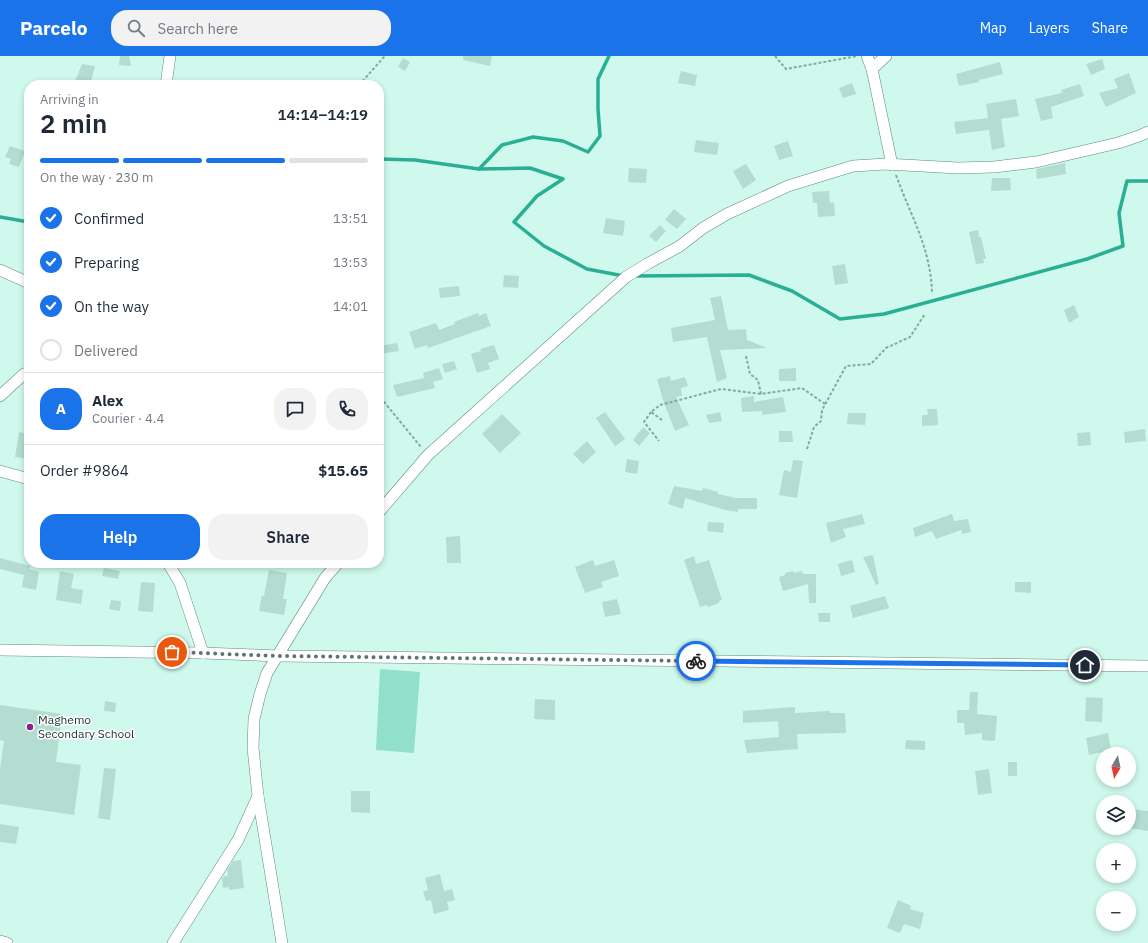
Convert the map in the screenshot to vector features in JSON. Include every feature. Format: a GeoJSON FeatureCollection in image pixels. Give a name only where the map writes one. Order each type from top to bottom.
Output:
{"type":"FeatureCollection","features":[{"type":"Feature","properties":{"kind":"street"},"geometry":{"type":"LineString","coordinates":[[167,80],[170,56]]}},
{"type":"Feature","properties":{"kind":"street"},"geometry":{"type":"LineString","coordinates":[[867,56],[872,70],[892,165]]}},
{"type":"Feature","properties":{"kind":"street"},"geometry":{"type":"LineString","coordinates":[[872,70],[886,56]]}},
{"type":"Feature","properties":{"kind":"street"},"geometry":{"type":"LineString","coordinates":[[384,506],[428,456],[626,277],[680,246],[703,228],[727,214],[788,186],[853,166],[892,165],[958,168],[994,167],[1036,162],[1118,143],[1148,132]]}},
{"type":"Feature","properties":{"kind":"street"},"geometry":{"type":"LineString","coordinates":[[0,270],[24,281]]}},
{"type":"Feature","properties":{"kind":"street"},"geometry":{"type":"LineString","coordinates":[[0,396],[24,374]]}},
{"type":"Feature","properties":{"kind":"street"},"geometry":{"type":"LineString","coordinates":[[0,470],[24,477]]}},
{"type":"Feature","properties":{"kind":"street"},"geometry":{"type":"LineString","coordinates":[[171,568],[180,583],[203,652]]}},
{"type":"Feature","properties":{"kind":"street"},"geometry":{"type":"LineString","coordinates":[[282,943],[258,796],[253,748],[254,719],[260,694],[268,673],[325,578],[334,568]]}},
{"type":"Feature","properties":{"kind":"street"},"geometry":{"type":"LineString","coordinates":[[0,650],[203,652],[279,656],[1148,666]]}},
{"type":"Feature","properties":{"kind":"street"},"geometry":{"type":"LineString","coordinates":[[175,942],[238,840],[258,796]]}},
{"type":"Feature","properties":{"kind":"street"},"geometry":{"type":"LineString","coordinates":[[0,941],[7,943]]}},
{"type":"Feature","properties":{"kind":"path"},"geometry":{"type":"LineString","coordinates":[[363,80],[385,56]]}},
{"type":"Feature","properties":{"kind":"path"},"geometry":{"type":"LineString","coordinates":[[775,56],[786,69],[858,56]]}},
{"type":"Feature","properties":{"kind":"path"},"geometry":{"type":"LineString","coordinates":[[892,165],[925,247],[932,281],[932,294]]}},
{"type":"Feature","properties":{"kind":"path"},"geometry":{"type":"LineString","coordinates":[[807,449],[814,427],[821,421],[822,410],[846,366],[871,364],[886,348],[910,337],[925,314]]}},
{"type":"Feature","properties":{"kind":"path"},"geometry":{"type":"LineString","coordinates":[[746,356],[750,374],[758,380],[762,394]]}},
{"type":"Feature","properties":{"kind":"path"},"geometry":{"type":"LineString","coordinates":[[659,440],[644,422],[652,412],[660,406],[721,389],[762,394],[802,388],[825,404]]}},
{"type":"Feature","properties":{"kind":"path"},"geometry":{"type":"LineString","coordinates":[[384,402],[428,456]]}},
{"type":"Feature","properties":{"kind":"path"},"geometry":{"type":"LineString","coordinates":[[652,412],[662,420]]}},
{"type":"Feature","properties":{"kind":"green space"},"geometry":{"type":"Polygon","coordinates":[[[380,669],[420,672],[414,753],[376,750],[380,669]]]}},
{"type":"Feature","properties":{"kind":"building"},"geometry":{"type":"Polygon","coordinates":[[[120,56],[129,56],[131,66],[119,65],[120,56]]]}},
{"type":"Feature","properties":{"kind":"building"},"geometry":{"type":"Polygon","coordinates":[[[463,56],[492,56],[490,66],[463,60],[463,56]]]}},
{"type":"Feature","properties":{"kind":"building"},"geometry":{"type":"Polygon","coordinates":[[[403,58],[410,62],[405,71],[398,67],[403,58]]]}},
{"type":"Feature","properties":{"kind":"building"},"geometry":{"type":"Polygon","coordinates":[[[1102,59],[1105,69],[1091,75],[1086,64],[1102,59]]]}},
{"type":"Feature","properties":{"kind":"building"},"geometry":{"type":"Polygon","coordinates":[[[1000,62],[1003,74],[979,80],[979,82],[959,86],[956,74],[1000,62]]]}},
{"type":"Feature","properties":{"kind":"building"},"geometry":{"type":"Polygon","coordinates":[[[82,64],[95,66],[91,80],[75,80],[82,64]]]}},
{"type":"Feature","properties":{"kind":"building"},"geometry":{"type":"Polygon","coordinates":[[[681,71],[697,75],[695,86],[678,83],[681,71]]]}},
{"type":"Feature","properties":{"kind":"building"},"geometry":{"type":"Polygon","coordinates":[[[1129,73],[1136,93],[1106,107],[1099,93],[1118,88],[1114,79],[1129,73]]]}},
{"type":"Feature","properties":{"kind":"building"},"geometry":{"type":"Polygon","coordinates":[[[852,83],[856,94],[843,98],[839,88],[852,83]]]}},
{"type":"Feature","properties":{"kind":"building"},"geometry":{"type":"Polygon","coordinates":[[[1080,84],[1084,96],[1051,107],[1053,118],[1041,121],[1035,99],[1062,93],[1061,90],[1080,84]]]}},
{"type":"Feature","properties":{"kind":"building"},"geometry":{"type":"Polygon","coordinates":[[[1016,99],[1019,116],[1001,119],[1005,147],[992,150],[989,130],[956,134],[954,122],[988,118],[986,104],[1016,99]]]}},
{"type":"Feature","properties":{"kind":"building"},"geometry":{"type":"Polygon","coordinates":[[[696,140],[719,143],[717,155],[694,152],[696,140]]]}},
{"type":"Feature","properties":{"kind":"building"},"geometry":{"type":"Polygon","coordinates":[[[788,141],[793,156],[779,160],[774,146],[788,141]]]}},
{"type":"Feature","properties":{"kind":"building"},"geometry":{"type":"Polygon","coordinates":[[[10,146],[24,151],[19,167],[9,164],[11,159],[5,157],[10,146]]]}},
{"type":"Feature","properties":{"kind":"building"},"geometry":{"type":"Polygon","coordinates":[[[1065,163],[1066,174],[1037,179],[1036,169],[1065,163]]]}},
{"type":"Feature","properties":{"kind":"building"},"geometry":{"type":"Polygon","coordinates":[[[746,164],[756,180],[743,189],[733,171],[746,164]]]}},
{"type":"Feature","properties":{"kind":"building"},"geometry":{"type":"Polygon","coordinates":[[[629,168],[647,169],[646,183],[628,182],[629,168]]]}},
{"type":"Feature","properties":{"kind":"building"},"geometry":{"type":"Polygon","coordinates":[[[992,178],[1010,178],[1011,190],[991,191],[992,178]]]}},
{"type":"Feature","properties":{"kind":"building"},"geometry":{"type":"Polygon","coordinates":[[[829,191],[830,203],[834,202],[835,216],[818,217],[817,203],[813,203],[812,192],[829,191]]]}},
{"type":"Feature","properties":{"kind":"building"},"geometry":{"type":"Polygon","coordinates":[[[674,209],[686,219],[677,229],[665,220],[674,209]]]}},
{"type":"Feature","properties":{"kind":"building"},"geometry":{"type":"Polygon","coordinates":[[[606,218],[625,221],[623,236],[603,233],[606,218]]]}},
{"type":"Feature","properties":{"kind":"building"},"geometry":{"type":"Polygon","coordinates":[[[660,225],[666,231],[656,242],[649,236],[660,225]]]}},
{"type":"Feature","properties":{"kind":"building"},"geometry":{"type":"Polygon","coordinates":[[[978,230],[986,259],[983,259],[984,263],[976,264],[969,232],[978,230]]]}},
{"type":"Feature","properties":{"kind":"building"},"geometry":{"type":"Polygon","coordinates":[[[845,264],[848,283],[835,285],[832,266],[845,264]]]}},
{"type":"Feature","properties":{"kind":"building"},"geometry":{"type":"Polygon","coordinates":[[[504,275],[519,276],[518,288],[503,287],[504,275]]]}},
{"type":"Feature","properties":{"kind":"building"},"geometry":{"type":"Polygon","coordinates":[[[459,286],[460,296],[440,298],[439,288],[459,286]]]}},
{"type":"Feature","properties":{"kind":"building"},"geometry":{"type":"Polygon","coordinates":[[[721,296],[728,330],[746,329],[747,340],[767,348],[720,350],[727,378],[717,382],[707,337],[673,342],[671,328],[715,320],[710,298],[721,296]]]}},
{"type":"Feature","properties":{"kind":"building"},"geometry":{"type":"Polygon","coordinates":[[[1074,305],[1079,317],[1069,323],[1064,310],[1074,305]]]}},
{"type":"Feature","properties":{"kind":"building"},"geometry":{"type":"Polygon","coordinates":[[[478,313],[479,316],[486,313],[491,326],[428,348],[427,345],[415,349],[409,332],[436,323],[439,330],[455,324],[454,322],[478,313]]]}},
{"type":"Feature","properties":{"kind":"building"},"geometry":{"type":"Polygon","coordinates":[[[397,343],[399,351],[384,353],[384,345],[397,343]]]}},
{"type":"Feature","properties":{"kind":"building"},"geometry":{"type":"Polygon","coordinates":[[[494,345],[499,359],[488,363],[490,369],[477,373],[471,354],[481,351],[480,349],[494,345]]]}},
{"type":"Feature","properties":{"kind":"building"},"geometry":{"type":"Polygon","coordinates":[[[454,361],[457,369],[445,373],[442,364],[454,361]]]}},
{"type":"Feature","properties":{"kind":"building"},"geometry":{"type":"Polygon","coordinates":[[[439,368],[443,379],[433,382],[435,388],[397,397],[393,385],[424,378],[423,373],[439,368]]]}},
{"type":"Feature","properties":{"kind":"building"},"geometry":{"type":"Polygon","coordinates":[[[796,368],[796,381],[779,381],[779,369],[796,368]]]}},
{"type":"Feature","properties":{"kind":"building"},"geometry":{"type":"Polygon","coordinates":[[[670,376],[671,381],[685,377],[688,386],[681,388],[682,396],[676,397],[689,425],[675,431],[657,379],[670,376]]]}},
{"type":"Feature","properties":{"kind":"building"},"geometry":{"type":"Polygon","coordinates":[[[754,396],[754,402],[783,397],[786,412],[762,415],[762,411],[742,412],[741,398],[754,396]]]}},
{"type":"Feature","properties":{"kind":"building"},"geometry":{"type":"Polygon","coordinates":[[[927,409],[937,409],[938,425],[922,426],[922,415],[928,415],[927,409]]]}},
{"type":"Feature","properties":{"kind":"building"},"geometry":{"type":"Polygon","coordinates":[[[605,412],[625,439],[615,446],[596,418],[605,412]]]}},
{"type":"Feature","properties":{"kind":"building"},"geometry":{"type":"Polygon","coordinates":[[[720,412],[722,421],[709,423],[706,415],[720,412]]]}},
{"type":"Feature","properties":{"kind":"building"},"geometry":{"type":"Polygon","coordinates":[[[848,413],[866,413],[865,425],[847,424],[848,413]]]}},
{"type":"Feature","properties":{"kind":"building"},"geometry":{"type":"Polygon","coordinates":[[[502,414],[521,433],[500,453],[482,434],[502,414]]]}},
{"type":"Feature","properties":{"kind":"building"},"geometry":{"type":"Polygon","coordinates":[[[643,427],[650,433],[639,446],[633,440],[643,427]]]}},
{"type":"Feature","properties":{"kind":"building"},"geometry":{"type":"Polygon","coordinates":[[[1145,429],[1146,441],[1125,443],[1124,432],[1145,429]]]}},
{"type":"Feature","properties":{"kind":"building"},"geometry":{"type":"Polygon","coordinates":[[[779,431],[792,431],[793,442],[779,442],[779,431]]]}},
{"type":"Feature","properties":{"kind":"building"},"geometry":{"type":"Polygon","coordinates":[[[19,432],[24,433],[24,458],[15,457],[19,432]]]}},
{"type":"Feature","properties":{"kind":"building"},"geometry":{"type":"Polygon","coordinates":[[[1090,432],[1091,445],[1078,446],[1077,433],[1090,432]]]}},
{"type":"Feature","properties":{"kind":"building"},"geometry":{"type":"Polygon","coordinates":[[[587,441],[596,452],[583,464],[573,454],[587,441]]]}},
{"type":"Feature","properties":{"kind":"building"},"geometry":{"type":"Polygon","coordinates":[[[627,459],[639,461],[637,474],[625,472],[627,459]]]}},
{"type":"Feature","properties":{"kind":"building"},"geometry":{"type":"Polygon","coordinates":[[[793,460],[803,461],[797,498],[779,495],[784,470],[791,472],[793,460]]]}},
{"type":"Feature","properties":{"kind":"building"},"geometry":{"type":"Polygon","coordinates":[[[674,486],[702,491],[703,488],[718,492],[718,494],[736,498],[757,498],[757,509],[738,509],[738,512],[725,510],[685,498],[683,509],[668,504],[674,486]]]}},
{"type":"Feature","properties":{"kind":"building"},"geometry":{"type":"Polygon","coordinates":[[[862,514],[865,524],[843,529],[846,537],[831,543],[826,523],[862,514]]]}},
{"type":"Feature","properties":{"kind":"building"},"geometry":{"type":"Polygon","coordinates":[[[952,514],[954,521],[968,519],[971,532],[962,534],[961,530],[936,539],[932,531],[915,537],[913,528],[952,514]]]}},
{"type":"Feature","properties":{"kind":"building"},"geometry":{"type":"Polygon","coordinates":[[[708,522],[724,523],[723,533],[707,531],[708,522]]]}},
{"type":"Feature","properties":{"kind":"building"},"geometry":{"type":"Polygon","coordinates":[[[460,536],[461,563],[447,563],[446,537],[460,536]]]}},
{"type":"Feature","properties":{"kind":"building"},"geometry":{"type":"Polygon","coordinates":[[[873,555],[879,584],[876,585],[863,557],[873,555]]]}},
{"type":"Feature","properties":{"kind":"building"},"geometry":{"type":"Polygon","coordinates":[[[694,556],[696,564],[709,560],[722,600],[719,601],[719,603],[708,607],[707,605],[700,607],[684,560],[694,556]]]}},
{"type":"Feature","properties":{"kind":"building"},"geometry":{"type":"Polygon","coordinates":[[[0,558],[24,564],[24,568],[29,568],[39,572],[36,590],[22,587],[24,575],[0,569],[0,558]]]}},
{"type":"Feature","properties":{"kind":"building"},"geometry":{"type":"Polygon","coordinates":[[[593,560],[595,566],[614,560],[619,576],[601,582],[603,587],[585,593],[575,567],[593,560]]]}},
{"type":"Feature","properties":{"kind":"building"},"geometry":{"type":"Polygon","coordinates":[[[852,560],[855,572],[841,576],[838,564],[852,560]]]}},
{"type":"Feature","properties":{"kind":"building"},"geometry":{"type":"Polygon","coordinates":[[[104,568],[120,571],[118,579],[102,576],[104,568]]]}},
{"type":"Feature","properties":{"kind":"building"},"geometry":{"type":"Polygon","coordinates":[[[269,570],[287,573],[283,599],[287,599],[284,615],[259,611],[262,595],[264,596],[269,570]]]}},
{"type":"Feature","properties":{"kind":"building"},"geometry":{"type":"Polygon","coordinates":[[[60,571],[74,574],[71,588],[83,590],[81,604],[56,600],[60,571]]]}},
{"type":"Feature","properties":{"kind":"building"},"geometry":{"type":"Polygon","coordinates":[[[793,571],[794,573],[802,571],[803,574],[816,574],[816,603],[809,603],[808,584],[783,591],[779,577],[785,575],[785,573],[793,571]]]}},
{"type":"Feature","properties":{"kind":"building"},"geometry":{"type":"Polygon","coordinates":[[[141,582],[155,583],[153,612],[138,611],[141,582]]]}},
{"type":"Feature","properties":{"kind":"building"},"geometry":{"type":"Polygon","coordinates":[[[1015,582],[1031,582],[1031,593],[1015,592],[1015,582]]]}},
{"type":"Feature","properties":{"kind":"building"},"geometry":{"type":"Polygon","coordinates":[[[885,596],[889,608],[853,618],[850,606],[885,596]]]}},
{"type":"Feature","properties":{"kind":"building"},"geometry":{"type":"Polygon","coordinates":[[[617,599],[621,614],[605,617],[602,602],[617,599]]]}},
{"type":"Feature","properties":{"kind":"building"},"geometry":{"type":"Polygon","coordinates":[[[111,600],[121,601],[120,611],[109,609],[111,600]]]}},
{"type":"Feature","properties":{"kind":"building"},"geometry":{"type":"Polygon","coordinates":[[[818,613],[830,613],[830,622],[819,622],[818,613]]]}},
{"type":"Feature","properties":{"kind":"building"},"geometry":{"type":"Polygon","coordinates":[[[970,692],[978,692],[977,714],[997,716],[995,741],[982,740],[982,733],[965,735],[964,723],[957,723],[957,710],[969,710],[970,692]]]}},
{"type":"Feature","properties":{"kind":"building"},"geometry":{"type":"Polygon","coordinates":[[[1086,697],[1103,698],[1102,722],[1085,721],[1086,697]]]}},
{"type":"Feature","properties":{"kind":"building"},"geometry":{"type":"Polygon","coordinates":[[[535,699],[555,700],[555,720],[534,719],[535,699]]]}},
{"type":"Feature","properties":{"kind":"building"},"geometry":{"type":"Polygon","coordinates":[[[105,701],[116,703],[115,712],[104,711],[105,701]]]}},
{"type":"Feature","properties":{"kind":"building"},"geometry":{"type":"Polygon","coordinates":[[[0,705],[62,714],[56,762],[81,765],[74,815],[0,804],[0,768],[4,741],[0,740],[0,705]]]}},
{"type":"Feature","properties":{"kind":"building"},"geometry":{"type":"Polygon","coordinates":[[[795,707],[795,713],[830,711],[830,713],[845,713],[846,733],[797,734],[798,749],[747,753],[744,740],[779,737],[778,721],[743,723],[743,711],[795,707]]]}},
{"type":"Feature","properties":{"kind":"building"},"geometry":{"type":"Polygon","coordinates":[[[1108,733],[1110,747],[1096,747],[1096,753],[1089,755],[1086,738],[1108,733]]]}},
{"type":"Feature","properties":{"kind":"building"},"geometry":{"type":"Polygon","coordinates":[[[906,740],[925,741],[925,750],[905,749],[906,740]]]}},
{"type":"Feature","properties":{"kind":"building"},"geometry":{"type":"Polygon","coordinates":[[[1008,762],[1017,762],[1017,776],[1008,776],[1008,762]]]}},
{"type":"Feature","properties":{"kind":"building"},"geometry":{"type":"Polygon","coordinates":[[[104,768],[116,769],[110,820],[98,818],[104,768]]]}},
{"type":"Feature","properties":{"kind":"building"},"geometry":{"type":"Polygon","coordinates":[[[989,769],[992,793],[978,795],[975,771],[989,769]]]}},
{"type":"Feature","properties":{"kind":"building"},"geometry":{"type":"Polygon","coordinates":[[[351,791],[370,791],[370,813],[351,812],[351,791]]]}},
{"type":"Feature","properties":{"kind":"building"},"geometry":{"type":"Polygon","coordinates":[[[1136,810],[1148,811],[1148,831],[1136,829],[1136,810]]]}},
{"type":"Feature","properties":{"kind":"building"},"geometry":{"type":"Polygon","coordinates":[[[0,824],[19,827],[16,844],[0,842],[0,824]]]}},
{"type":"Feature","properties":{"kind":"building"},"geometry":{"type":"Polygon","coordinates":[[[241,860],[244,888],[229,890],[229,887],[223,888],[222,879],[224,876],[228,876],[227,870],[233,861],[241,860]]]}},
{"type":"Feature","properties":{"kind":"building"},"geometry":{"type":"Polygon","coordinates":[[[440,874],[444,891],[452,889],[455,900],[447,902],[449,910],[434,914],[431,900],[426,901],[423,892],[428,890],[425,878],[440,874]]]}},
{"type":"Feature","properties":{"kind":"building"},"geometry":{"type":"Polygon","coordinates":[[[898,900],[911,906],[910,909],[924,913],[920,929],[904,924],[900,933],[887,928],[898,900]]]}},
{"type":"Feature","properties":{"kind":"waterway"},"geometry":{"type":"LineString","coordinates":[[479,169],[502,145],[533,137],[563,141],[588,152],[600,136],[598,79],[609,56]]}},
{"type":"Feature","properties":{"kind":"waterway"},"geometry":{"type":"LineString","coordinates":[[384,159],[415,160],[479,169],[530,168],[563,179],[537,196],[514,222],[544,246],[587,269],[624,276]]}},
{"type":"Feature","properties":{"kind":"waterway"},"geometry":{"type":"LineString","coordinates":[[634,276],[749,275],[792,291],[840,319],[884,314],[1087,259],[1123,246],[1119,213],[1127,181],[1148,181]]}},
{"type":"Feature","properties":{"kind":"waterway"},"geometry":{"type":"LineString","coordinates":[[0,217],[24,221]]}},
{"type":"Feature","properties":{"kind":"way so far"},"geometry":{"type":"LineString","coordinates":[[172,652],[279,656],[696,661]]}},
{"type":"Feature","properties":{"kind":"place","name":"Maghemo Secondary School"},"geometry":{"type":"Point","coordinates":[30,727]}},
{"type":"Feature","properties":{"kind":"route"},"geometry":{"type":"LineString","coordinates":[[696,661],[1085,665]]}}]}
